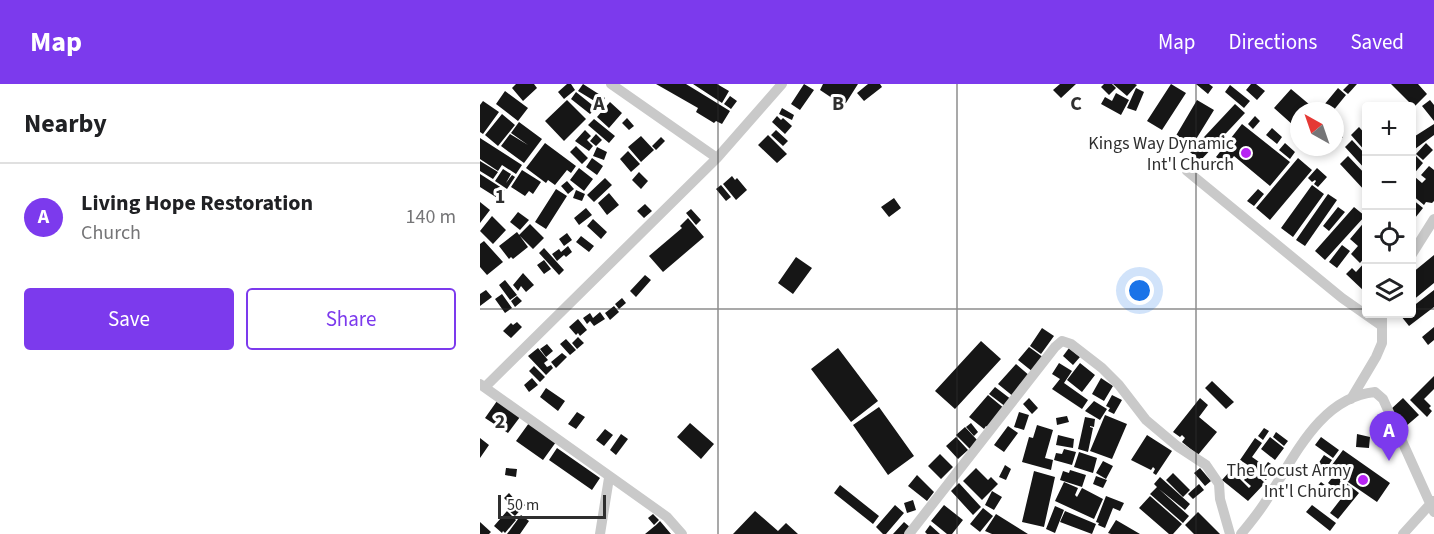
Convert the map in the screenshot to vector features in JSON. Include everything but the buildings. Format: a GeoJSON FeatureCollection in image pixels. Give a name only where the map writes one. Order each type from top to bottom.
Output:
{"type":"FeatureCollection","features":[{"type":"Feature","properties":{"kind":"street"},"geometry":{"type":"LineString","coordinates":[[611,84],[717,158]]}},
{"type":"Feature","properties":{"kind":"street"},"geometry":{"type":"LineString","coordinates":[[682,534],[667,518],[483,386],[717,158],[782,84]]}},
{"type":"Feature","properties":{"kind":"street"},"geometry":{"type":"LineString","coordinates":[[1187,171],[1342,298],[1382,326]]}},
{"type":"Feature","properties":{"kind":"street"},"geometry":{"type":"LineString","coordinates":[[1416,248],[1434,219]]}},
{"type":"Feature","properties":{"kind":"street"},"geometry":{"type":"LineString","coordinates":[[1350,400],[1382,343],[1382,318]]}},
{"type":"Feature","properties":{"kind":"street"},"geometry":{"type":"LineString","coordinates":[[909,534],[1062,341],[1071,344],[1102,368],[1119,385],[1146,420],[1177,446],[1206,465],[1219,484],[1220,499],[1230,534]]}},
{"type":"Feature","properties":{"kind":"street"},"geometry":{"type":"LineString","coordinates":[[1241,534],[1268,499],[1296,452],[1317,424],[1334,408],[1365,393],[1375,392],[1383,399],[1433,505],[1403,534]]}},
{"type":"Feature","properties":{"kind":"street"},"geometry":{"type":"LineString","coordinates":[[600,534],[609,478]]}},
{"type":"Feature","properties":{"kind":"place","name":"Kings Way Dynamic Int'l Church"},"geometry":{"type":"Point","coordinates":[1246,153]}},
{"type":"Feature","properties":{"kind":"place","name":"Living Hope Restoration"},"geometry":{"type":"Point","coordinates":[1389,461]}},
{"type":"Feature","properties":{"kind":"place","name":"The Locust Army Int'l Church"},"geometry":{"type":"Point","coordinates":[1363,480]}}]}
